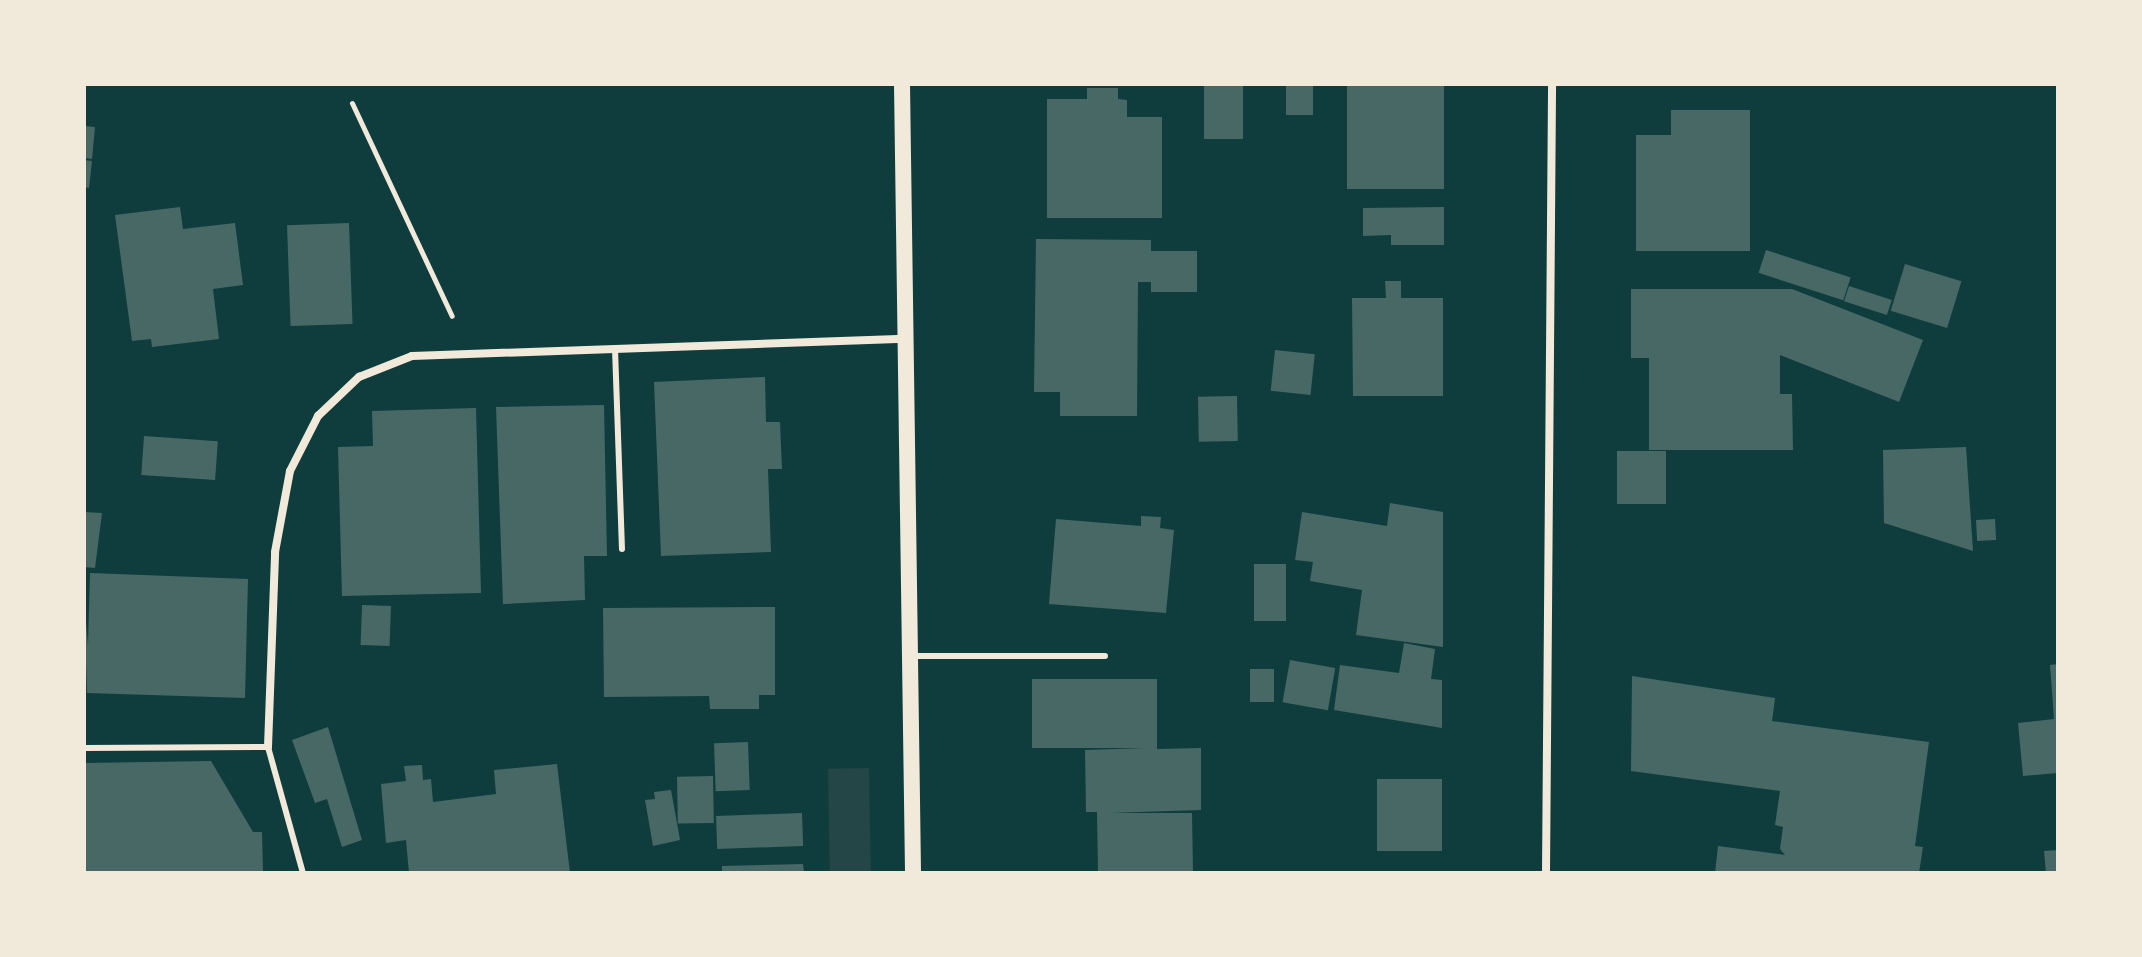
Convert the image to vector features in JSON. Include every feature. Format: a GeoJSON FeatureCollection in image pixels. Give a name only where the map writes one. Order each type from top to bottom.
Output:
{"type":"FeatureCollection","features":[{"type":"Feature","properties":{"kind":"main road"},"geometry":{"type":"LineString","coordinates":[[902,84],[913,873]]}},
{"type":"Feature","properties":{"kind":"street"},"geometry":{"type":"LineString","coordinates":[[1546,873],[1552,84]]}},
{"type":"Feature","properties":{"kind":"street"},"geometry":{"type":"LineString","coordinates":[[268,747],[275,552],[290,471],[318,416],[359,377],[412,356],[906,339]]}},
{"type":"Feature","properties":{"kind":"lane"},"geometry":{"type":"LineString","coordinates":[[615,349],[622,549]]}},
{"type":"Feature","properties":{"kind":"lane"},"geometry":{"type":"LineString","coordinates":[[910,656],[1105,656]]}},
{"type":"Feature","properties":{"kind":"lane"},"geometry":{"type":"LineString","coordinates":[[84,748],[268,747],[303,873]]}},
{"type":"Feature","properties":{"kind":"path"},"geometry":{"type":"LineString","coordinates":[[352,103],[469,353]]}},
{"type":"Feature","properties":{"kind":"shaded area"},"geometry":{"type":"Polygon","coordinates":[[[869,768],[871,873],[830,873],[828,769],[869,768]]]}},
{"type":"Feature","properties":{"kind":"building"},"geometry":{"type":"Polygon","coordinates":[[[1204,84],[1243,84],[1243,139],[1204,139],[1204,84]]]}},
{"type":"Feature","properties":{"kind":"building"},"geometry":{"type":"Polygon","coordinates":[[[1286,84],[1313,84],[1313,115],[1286,115],[1286,84]]]}},
{"type":"Feature","properties":{"kind":"building"},"geometry":{"type":"Polygon","coordinates":[[[1347,84],[1444,84],[1444,189],[1347,189],[1347,84]]]}},
{"type":"Feature","properties":{"kind":"building"},"geometry":{"type":"Polygon","coordinates":[[[1087,88],[1118,88],[1118,99],[1127,100],[1127,117],[1162,117],[1162,218],[1047,218],[1047,99],[1087,99],[1087,88]]]}},
{"type":"Feature","properties":{"kind":"building"},"geometry":{"type":"Polygon","coordinates":[[[1671,110],[1750,110],[1750,251],[1636,251],[1636,135],[1671,135],[1671,110]]]}},
{"type":"Feature","properties":{"kind":"building"},"geometry":{"type":"Polygon","coordinates":[[[84,126],[95,127],[92,159],[84,158],[84,126]]]}},
{"type":"Feature","properties":{"kind":"building"},"geometry":{"type":"Polygon","coordinates":[[[84,160],[92,161],[89,188],[84,187],[84,160]]]}},
{"type":"Feature","properties":{"kind":"building"},"geometry":{"type":"Polygon","coordinates":[[[180,207],[183,229],[235,223],[243,285],[213,289],[219,339],[152,347],[151,339],[132,341],[115,215],[180,207]]]}},
{"type":"Feature","properties":{"kind":"building"},"geometry":{"type":"Polygon","coordinates":[[[1444,207],[1444,245],[1391,245],[1391,235],[1363,236],[1363,208],[1444,207]]]}},
{"type":"Feature","properties":{"kind":"building"},"geometry":{"type":"Polygon","coordinates":[[[349,223],[353,324],[291,326],[287,225],[349,223]]]}},
{"type":"Feature","properties":{"kind":"building"},"geometry":{"type":"Polygon","coordinates":[[[1036,239],[1151,240],[1151,251],[1197,251],[1197,292],[1151,292],[1151,282],[1138,282],[1137,416],[1060,416],[1060,392],[1034,392],[1036,239]]]}},
{"type":"Feature","properties":{"kind":"building"},"geometry":{"type":"Polygon","coordinates":[[[1766,250],[1851,278],[1843,300],[1759,273],[1766,250]]]}},
{"type":"Feature","properties":{"kind":"building"},"geometry":{"type":"Polygon","coordinates":[[[1905,264],[1961,281],[1947,328],[1891,311],[1905,264]]]}},
{"type":"Feature","properties":{"kind":"building"},"geometry":{"type":"Polygon","coordinates":[[[1385,281],[1401,281],[1401,298],[1443,298],[1443,396],[1353,396],[1352,298],[1386,298],[1385,281]]]}},
{"type":"Feature","properties":{"kind":"building"},"geometry":{"type":"Polygon","coordinates":[[[1849,286],[1892,300],[1887,315],[1844,301],[1849,286]]]}},
{"type":"Feature","properties":{"kind":"building"},"geometry":{"type":"Polygon","coordinates":[[[1631,289],[1792,289],[1923,340],[1899,402],[1780,355],[1780,394],[1792,394],[1793,450],[1649,450],[1649,358],[1631,358],[1631,289]]]}},
{"type":"Feature","properties":{"kind":"building"},"geometry":{"type":"Polygon","coordinates":[[[1275,350],[1315,354],[1310,395],[1271,391],[1275,350]]]}},
{"type":"Feature","properties":{"kind":"building"},"geometry":{"type":"Polygon","coordinates":[[[765,377],[766,422],[780,422],[782,469],[768,469],[771,552],[661,556],[654,382],[765,377]]]}},
{"type":"Feature","properties":{"kind":"building"},"geometry":{"type":"Polygon","coordinates":[[[1237,396],[1238,441],[1199,442],[1198,397],[1237,396]]]}},
{"type":"Feature","properties":{"kind":"building"},"geometry":{"type":"Polygon","coordinates":[[[604,405],[607,556],[584,556],[585,600],[503,604],[496,407],[604,405]]]}},
{"type":"Feature","properties":{"kind":"building"},"geometry":{"type":"Polygon","coordinates":[[[476,408],[481,593],[342,596],[338,447],[373,446],[372,411],[476,408]]]}},
{"type":"Feature","properties":{"kind":"building"},"geometry":{"type":"Polygon","coordinates":[[[144,436],[218,441],[215,480],[141,475],[144,436]]]}},
{"type":"Feature","properties":{"kind":"building"},"geometry":{"type":"Polygon","coordinates":[[[1966,447],[1973,551],[1884,523],[1883,450],[1966,447]]]}},
{"type":"Feature","properties":{"kind":"building"},"geometry":{"type":"Polygon","coordinates":[[[1617,451],[1666,451],[1666,504],[1617,504],[1617,451]]]}},
{"type":"Feature","properties":{"kind":"building"},"geometry":{"type":"Polygon","coordinates":[[[1390,503],[1443,512],[1443,647],[1356,635],[1362,590],[1310,581],[1313,562],[1295,560],[1302,512],[1387,526],[1390,503]]]}},
{"type":"Feature","properties":{"kind":"building"},"geometry":{"type":"Polygon","coordinates":[[[84,512],[102,513],[95,568],[84,567],[84,512]]]}},
{"type":"Feature","properties":{"kind":"building"},"geometry":{"type":"Polygon","coordinates":[[[1141,516],[1161,517],[1160,528],[1174,530],[1166,613],[1049,604],[1056,519],[1141,526],[1141,516]]]}},
{"type":"Feature","properties":{"kind":"building"},"geometry":{"type":"Polygon","coordinates":[[[1995,519],[1996,540],[1977,541],[1976,520],[1995,519]]]}},
{"type":"Feature","properties":{"kind":"building"},"geometry":{"type":"Polygon","coordinates":[[[1254,564],[1286,564],[1286,621],[1254,621],[1254,564]]]}},
{"type":"Feature","properties":{"kind":"building"},"geometry":{"type":"Polygon","coordinates":[[[90,573],[248,579],[245,698],[87,693],[84,599],[88,645],[90,573]]]}},
{"type":"Feature","properties":{"kind":"building"},"geometry":{"type":"Polygon","coordinates":[[[362,605],[391,606],[390,646],[361,645],[362,605]]]}},
{"type":"Feature","properties":{"kind":"building"},"geometry":{"type":"Polygon","coordinates":[[[775,607],[775,695],[759,695],[759,709],[710,709],[709,696],[604,697],[603,608],[775,607]]]}},
{"type":"Feature","properties":{"kind":"building"},"geometry":{"type":"Polygon","coordinates":[[[1404,643],[1435,649],[1431,679],[1442,680],[1442,728],[1334,710],[1340,665],[1399,673],[1404,643]]]}},
{"type":"Feature","properties":{"kind":"building"},"geometry":{"type":"Polygon","coordinates":[[[1290,660],[1335,668],[1328,710],[1283,702],[1290,660]]]}},
{"type":"Feature","properties":{"kind":"building"},"geometry":{"type":"Polygon","coordinates":[[[2058,664],[2058,773],[2023,776],[2018,723],[2054,719],[2050,665],[2058,664]]]}},
{"type":"Feature","properties":{"kind":"building"},"geometry":{"type":"Polygon","coordinates":[[[1250,669],[1274,669],[1274,702],[1250,702],[1250,669]]]}},
{"type":"Feature","properties":{"kind":"building"},"geometry":{"type":"Polygon","coordinates":[[[1632,676],[1775,698],[1772,721],[1929,742],[1915,846],[1923,847],[1919,873],[1715,873],[1718,846],[1785,855],[1780,849],[1783,827],[1775,825],[1780,791],[1631,771],[1632,676]]]}},
{"type":"Feature","properties":{"kind":"building"},"geometry":{"type":"Polygon","coordinates":[[[1032,679],[1157,679],[1157,749],[1201,748],[1201,810],[1109,813],[1192,813],[1193,873],[1098,873],[1097,812],[1086,812],[1085,750],[1145,748],[1032,748],[1032,679]]]}},
{"type":"Feature","properties":{"kind":"building"},"geometry":{"type":"Polygon","coordinates":[[[328,727],[362,840],[342,847],[327,799],[315,803],[292,740],[328,727]]]}},
{"type":"Feature","properties":{"kind":"building"},"geometry":{"type":"Polygon","coordinates":[[[748,742],[750,790],[716,791],[714,743],[748,742]]]}},
{"type":"Feature","properties":{"kind":"building"},"geometry":{"type":"Polygon","coordinates":[[[211,761],[253,832],[262,832],[263,873],[84,873],[84,763],[211,761]]]}},
{"type":"Feature","properties":{"kind":"building"},"geometry":{"type":"Polygon","coordinates":[[[557,764],[570,873],[409,873],[406,840],[386,843],[381,784],[406,781],[404,766],[422,765],[423,780],[431,779],[433,802],[496,794],[494,770],[557,764]]]}},
{"type":"Feature","properties":{"kind":"building"},"geometry":{"type":"Polygon","coordinates":[[[713,776],[714,823],[678,824],[677,777],[713,776]]]}},
{"type":"Feature","properties":{"kind":"building"},"geometry":{"type":"Polygon","coordinates":[[[1377,779],[1442,779],[1442,851],[1377,851],[1377,779]]]}},
{"type":"Feature","properties":{"kind":"building"},"geometry":{"type":"Polygon","coordinates":[[[671,790],[680,840],[653,846],[645,800],[655,799],[654,792],[671,790]]]}},
{"type":"Feature","properties":{"kind":"building"},"geometry":{"type":"Polygon","coordinates":[[[802,813],[803,846],[717,849],[716,816],[802,813]]]}},
{"type":"Feature","properties":{"kind":"building"},"geometry":{"type":"Polygon","coordinates":[[[2058,850],[2058,873],[2046,873],[2044,851],[2058,850]]]}},
{"type":"Feature","properties":{"kind":"building"},"geometry":{"type":"Polygon","coordinates":[[[803,864],[804,873],[722,873],[722,866],[803,864]]]}}]}
